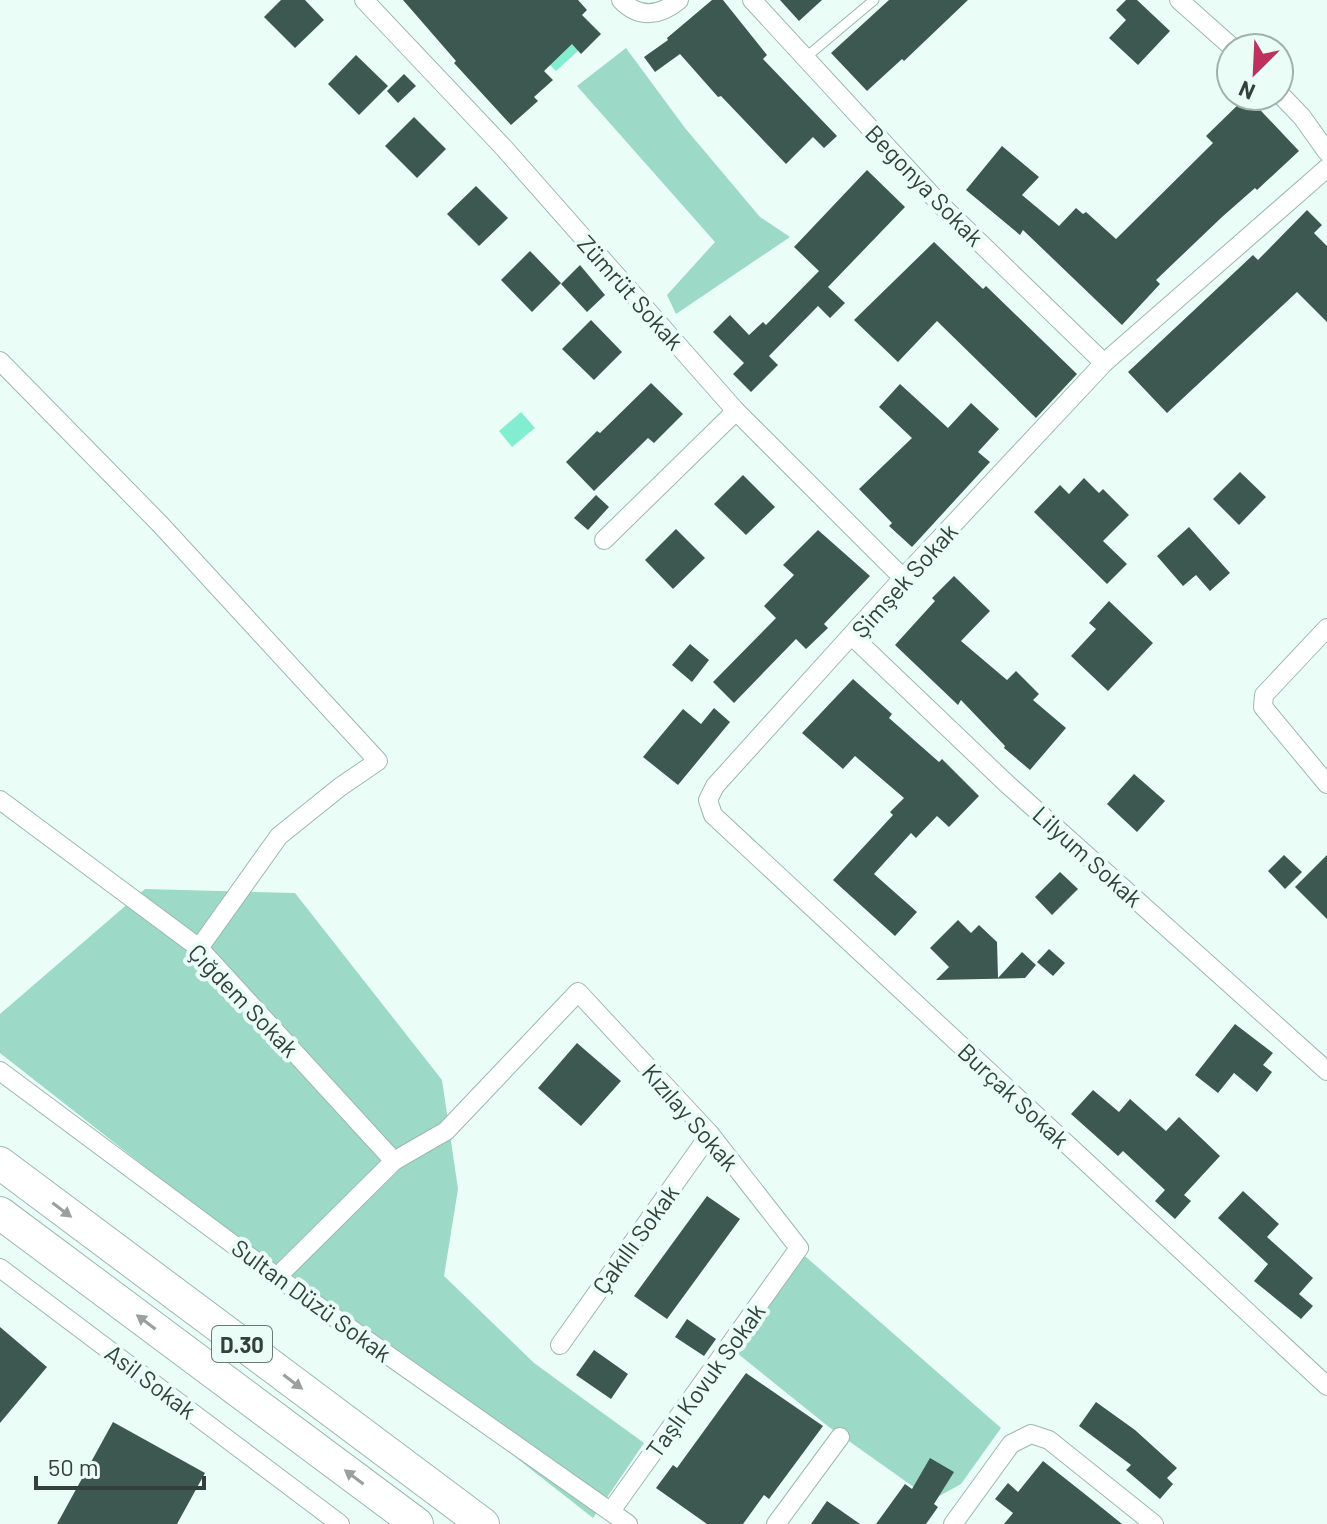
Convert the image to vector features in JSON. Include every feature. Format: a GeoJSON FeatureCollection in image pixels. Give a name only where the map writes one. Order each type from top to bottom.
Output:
{"type":"FeatureCollection","features":[{"type":"Feature","properties":{"kind":"highway","name":"D.30"},"geometry":{"type":"LineString","coordinates":[[0,1163],[483,1524]]}},
{"type":"Feature","properties":{"kind":"highway","name":"D.30"},"geometry":{"type":"LineString","coordinates":[[0,1213],[417,1524]]}},
{"type":"Feature","properties":{"kind":"street","name":"Zümrüt Sokak"},"geometry":{"type":"LineString","coordinates":[[364,0],[504,148],[736,411],[903,578]]}},
{"type":"Feature","properties":{"kind":"street"},"geometry":{"type":"LineString","coordinates":[[621,0],[639,13],[654,15],[679,0]]}},
{"type":"Feature","properties":{"kind":"street","name":"Begonya Sokak"},"geometry":{"type":"LineString","coordinates":[[752,0],[939,203],[1104,363]]}},
{"type":"Feature","properties":{"kind":"street"},"geometry":{"type":"LineString","coordinates":[[1179,0],[1215,32]]}},
{"type":"Feature","properties":{"kind":"street"},"geometry":{"type":"LineString","coordinates":[[1295,110],[1327,152]]}},
{"type":"Feature","properties":{"kind":"street","name":"Şimşek Sokak"},"geometry":{"type":"LineString","coordinates":[[708,800],[715,786],[853,637],[903,578],[1104,363],[1327,168]]}},
{"type":"Feature","properties":{"kind":"street"},"geometry":{"type":"LineString","coordinates":[[0,361],[160,524],[378,761],[279,836],[199,948]]}},
{"type":"Feature","properties":{"kind":"street"},"geometry":{"type":"LineString","coordinates":[[604,540],[736,411]]}},
{"type":"Feature","properties":{"kind":"street"},"geometry":{"type":"LineString","coordinates":[[1327,628],[1264,695],[1263,707],[1327,784]]}},
{"type":"Feature","properties":{"kind":"street","name":"Lilyum Sokak"},"geometry":{"type":"LineString","coordinates":[[853,637],[1006,783],[1327,1071]]}},
{"type":"Feature","properties":{"kind":"street","name":"Çığdem Sokak"},"geometry":{"type":"LineString","coordinates":[[0,800],[199,948],[394,1161]]}},
{"type":"Feature","properties":{"kind":"street","name":"Burçak Sokak"},"geometry":{"type":"LineString","coordinates":[[708,800],[713,815],[1327,1386]]}},
{"type":"Feature","properties":{"kind":"street","name":"Kızılay Sokak"},"geometry":{"type":"LineString","coordinates":[[394,1161],[446,1131],[578,992],[710,1134],[799,1248]]}},
{"type":"Feature","properties":{"kind":"street","name":"Sultan Düzü Sokak"},"geometry":{"type":"LineString","coordinates":[[0,1071],[277,1277],[628,1524]]}},
{"type":"Feature","properties":{"kind":"street","name":"Çakıllı Sokak"},"geometry":{"type":"LineString","coordinates":[[560,1345],[710,1134]]}},
{"type":"Feature","properties":{"kind":"street"},"geometry":{"type":"LineString","coordinates":[[277,1277],[394,1161]]}},
{"type":"Feature","properties":{"kind":"street","name":"Taşlı Kovuk Sokak"},"geometry":{"type":"LineString","coordinates":[[611,1511],[799,1248]]}},
{"type":"Feature","properties":{"kind":"street","name":"Asil Sokak"},"geometry":{"type":"LineString","coordinates":[[0,1268],[340,1524]]}},
{"type":"Feature","properties":{"kind":"street"},"geometry":{"type":"LineString","coordinates":[[953,1524],[1011,1444],[1031,1434],[1049,1440],[1154,1524]]}},
{"type":"Feature","properties":{"kind":"street"},"geometry":{"type":"LineString","coordinates":[[776,1524],[840,1437]]}},
{"type":"Feature","properties":{"kind":"lane"},"geometry":{"type":"LineString","coordinates":[[805,58],[874,0]]}},
{"type":"Feature","properties":{"kind":"shaded area"},"geometry":{"type":"Polygon","coordinates":[[[584,32],[590,40],[556,71],[536,51],[584,32]]]}},
{"type":"Feature","properties":{"kind":"shaded area"},"geometry":{"type":"Polygon","coordinates":[[[626,48],[685,128],[760,217],[790,237],[676,314],[667,295],[715,242],[577,86],[626,48]]]}},
{"type":"Feature","properties":{"kind":"shaded area"},"geometry":{"type":"Polygon","coordinates":[[[521,412],[535,428],[512,447],[499,431],[521,412]]]}},
{"type":"Feature","properties":{"kind":"shaded area"},"geometry":{"type":"Polygon","coordinates":[[[145,889],[295,893],[442,1080],[458,1189],[444,1276],[534,1363],[644,1443],[593,1518],[0,1053],[0,1014],[145,889]]]}},
{"type":"Feature","properties":{"kind":"shaded area"},"geometry":{"type":"Polygon","coordinates":[[[798,1250],[1001,1428],[961,1484],[932,1500],[829,1427],[727,1345],[798,1250]]]}},
{"type":"Feature","properties":{"kind":"building"},"geometry":{"type":"Polygon","coordinates":[[[281,0],[305,0],[324,20],[295,48],[264,17],[281,0]]]}},
{"type":"Feature","properties":{"kind":"building"},"geometry":{"type":"Polygon","coordinates":[[[403,0],[578,0],[587,10],[582,15],[601,34],[581,54],[572,44],[544,71],[553,80],[534,97],[538,101],[511,125],[454,63],[456,61],[403,0]]]}},
{"type":"Feature","properties":{"kind":"building"},"geometry":{"type":"Polygon","coordinates":[[[712,0],[723,0],[767,55],[763,59],[837,136],[824,148],[813,137],[786,164],[721,96],[718,97],[680,54],[655,72],[644,57],[712,0]]]}},
{"type":"Feature","properties":{"kind":"building"},"geometry":{"type":"Polygon","coordinates":[[[780,0],[822,0],[799,21],[780,0]]]}},
{"type":"Feature","properties":{"kind":"building"},"geometry":{"type":"Polygon","coordinates":[[[889,0],[968,0],[904,61],[902,59],[867,91],[831,53],[889,0]]]}},
{"type":"Feature","properties":{"kind":"building"},"geometry":{"type":"Polygon","coordinates":[[[1126,0],[1137,0],[1170,31],[1138,65],[1109,38],[1126,20],[1116,10],[1126,0]]]}},
{"type":"Feature","properties":{"kind":"building"},"geometry":{"type":"Polygon","coordinates":[[[356,55],[388,86],[359,115],[328,84],[356,55]]]}},
{"type":"Feature","properties":{"kind":"building"},"geometry":{"type":"Polygon","coordinates":[[[404,74],[416,86],[398,103],[387,91],[404,74]]]}},
{"type":"Feature","properties":{"kind":"building"},"geometry":{"type":"Polygon","coordinates":[[[1231,112],[1262,112],[1299,151],[1222,217],[1156,280],[1160,284],[1122,325],[1023,230],[1020,235],[966,190],[1002,146],[1039,177],[1022,195],[1059,226],[1076,208],[1083,214],[1086,212],[1116,239],[1213,143],[1206,136],[1231,112]]]}},
{"type":"Feature","properties":{"kind":"building"},"geometry":{"type":"Polygon","coordinates":[[[414,117],[446,149],[417,178],[385,146],[414,117]]]}},
{"type":"Feature","properties":{"kind":"building"},"geometry":{"type":"Polygon","coordinates":[[[867,170],[905,207],[828,287],[845,303],[830,318],[818,306],[769,356],[778,365],[751,392],[733,374],[744,363],[713,332],[730,315],[749,335],[763,322],[766,325],[819,271],[794,247],[867,170]]]}},
{"type":"Feature","properties":{"kind":"building"},"geometry":{"type":"Polygon","coordinates":[[[476,186],[508,218],[479,246],[447,214],[476,186]]]}},
{"type":"Feature","properties":{"kind":"building"},"geometry":{"type":"Polygon","coordinates":[[[1307,210],[1322,225],[1314,233],[1327,246],[1327,322],[1297,292],[1167,413],[1128,372],[1253,255],[1258,260],[1307,210]]]}},
{"type":"Feature","properties":{"kind":"building"},"geometry":{"type":"Polygon","coordinates":[[[934,242],[983,289],[986,286],[1077,374],[1036,418],[937,321],[898,362],[854,320],[934,242]]]}},
{"type":"Feature","properties":{"kind":"building"},"geometry":{"type":"Polygon","coordinates":[[[530,251],[561,283],[532,312],[501,280],[530,251]]]}},
{"type":"Feature","properties":{"kind":"building"},"geometry":{"type":"Polygon","coordinates":[[[580,265],[605,295],[587,312],[561,284],[580,265]]]}},
{"type":"Feature","properties":{"kind":"building"},"geometry":{"type":"Polygon","coordinates":[[[591,320],[622,352],[594,380],[562,349],[591,320]]]}},
{"type":"Feature","properties":{"kind":"building"},"geometry":{"type":"Polygon","coordinates":[[[651,383],[683,414],[654,443],[648,438],[594,491],[566,462],[651,383]]]}},
{"type":"Feature","properties":{"kind":"building"},"geometry":{"type":"Polygon","coordinates":[[[900,384],[948,428],[971,403],[999,429],[978,452],[990,462],[912,547],[889,526],[892,523],[859,489],[912,438],[879,407],[900,384]]]}},
{"type":"Feature","properties":{"kind":"building"},"geometry":{"type":"Polygon","coordinates":[[[1240,472],[1266,497],[1239,525],[1213,499],[1240,472]]]}},
{"type":"Feature","properties":{"kind":"building"},"geometry":{"type":"Polygon","coordinates":[[[743,475],[775,507],[746,535],[714,504],[743,475]]]}},
{"type":"Feature","properties":{"kind":"building"},"geometry":{"type":"Polygon","coordinates":[[[1084,478],[1099,493],[1103,489],[1129,515],[1103,541],[1127,564],[1107,584],[1034,512],[1060,485],[1069,494],[1084,478]]]}},
{"type":"Feature","properties":{"kind":"building"},"geometry":{"type":"Polygon","coordinates":[[[596,495],[609,507],[588,530],[574,518],[596,495]]]}},
{"type":"Feature","properties":{"kind":"building"},"geometry":{"type":"Polygon","coordinates":[[[1189,527],[1230,573],[1210,591],[1196,575],[1183,586],[1157,556],[1189,527]]]}},
{"type":"Feature","properties":{"kind":"building"},"geometry":{"type":"Polygon","coordinates":[[[676,529],[705,558],[673,589],[645,560],[676,529]]]}},
{"type":"Feature","properties":{"kind":"building"},"geometry":{"type":"Polygon","coordinates":[[[818,530],[870,576],[824,624],[828,628],[806,649],[796,639],[734,703],[713,682],[776,618],[764,606],[794,575],[783,565],[818,530]]]}},
{"type":"Feature","properties":{"kind":"building"},"geometry":{"type":"Polygon","coordinates":[[[954,576],[990,611],[961,641],[1007,680],[1016,671],[1039,694],[1033,700],[1066,728],[1030,770],[1004,748],[961,700],[958,705],[895,645],[935,601],[932,598],[954,576]]]}},
{"type":"Feature","properties":{"kind":"building"},"geometry":{"type":"Polygon","coordinates":[[[1109,601],[1153,643],[1108,691],[1071,656],[1096,629],[1089,623],[1109,601]]]}},
{"type":"Feature","properties":{"kind":"building"},"geometry":{"type":"Polygon","coordinates":[[[690,644],[709,660],[692,682],[672,665],[690,644]]]}},
{"type":"Feature","properties":{"kind":"building"},"geometry":{"type":"Polygon","coordinates":[[[853,679],[892,714],[889,718],[939,762],[942,759],[979,796],[949,827],[937,816],[916,838],[911,833],[874,874],[917,912],[895,936],[833,880],[893,815],[890,812],[904,798],[855,756],[843,769],[802,733],[853,679]]]}},
{"type":"Feature","properties":{"kind":"building"},"geometry":{"type":"Polygon","coordinates":[[[714,708],[730,722],[678,785],[643,757],[683,709],[701,724],[714,708]]]}},
{"type":"Feature","properties":{"kind":"building"},"geometry":{"type":"Polygon","coordinates":[[[1134,774],[1165,801],[1137,832],[1107,804],[1134,774]]]}},
{"type":"Feature","properties":{"kind":"building"},"geometry":{"type":"Polygon","coordinates":[[[1284,855],[1302,872],[1285,889],[1268,871],[1284,855]]]}},
{"type":"Feature","properties":{"kind":"building"},"geometry":{"type":"Polygon","coordinates":[[[1327,855],[1327,919],[1295,887],[1327,855]]]}},
{"type":"Feature","properties":{"kind":"building"},"geometry":{"type":"Polygon","coordinates":[[[1060,872],[1078,889],[1052,915],[1035,897],[1060,872]]]}},
{"type":"Feature","properties":{"kind":"building"},"geometry":{"type":"Polygon","coordinates":[[[958,920],[971,933],[979,925],[997,942],[998,978],[1022,952],[1036,965],[1025,978],[936,980],[949,967],[930,948],[958,920]]]}},
{"type":"Feature","properties":{"kind":"building"},"geometry":{"type":"Polygon","coordinates":[[[1049,949],[1065,963],[1053,976],[1037,962],[1049,949]]]}},
{"type":"Feature","properties":{"kind":"building"},"geometry":{"type":"Polygon","coordinates":[[[1235,1024],[1273,1053],[1263,1065],[1272,1072],[1257,1092],[1234,1073],[1218,1093],[1195,1075],[1235,1024]]]}},
{"type":"Feature","properties":{"kind":"building"},"geometry":{"type":"Polygon","coordinates":[[[577,1043],[621,1081],[581,1126],[538,1088],[577,1043]]]}},
{"type":"Feature","properties":{"kind":"building"},"geometry":{"type":"Polygon","coordinates":[[[1093,1090],[1119,1112],[1130,1099],[1166,1131],[1179,1117],[1220,1156],[1184,1195],[1191,1201],[1175,1219],[1155,1201],[1165,1190],[1123,1151],[1118,1156],[1071,1114],[1093,1090]]]}},
{"type":"Feature","properties":{"kind":"building"},"geometry":{"type":"Polygon","coordinates":[[[1243,1191],[1279,1224],[1267,1237],[1313,1278],[1299,1294],[1313,1306],[1301,1319],[1254,1281],[1268,1264],[1218,1218],[1243,1191]]]}},
{"type":"Feature","properties":{"kind":"building"},"geometry":{"type":"Polygon","coordinates":[[[707,1196],[740,1219],[667,1319],[634,1296],[707,1196]]]}},
{"type":"Feature","properties":{"kind":"building"},"geometry":{"type":"Polygon","coordinates":[[[687,1319],[716,1339],[704,1356],[675,1337],[687,1319]]]}},
{"type":"Feature","properties":{"kind":"building"},"geometry":{"type":"Polygon","coordinates":[[[0,1327],[47,1367],[0,1423],[0,1327]]]}},
{"type":"Feature","properties":{"kind":"building"},"geometry":{"type":"Polygon","coordinates":[[[594,1350],[628,1374],[611,1399],[576,1375],[594,1350]]]}},
{"type":"Feature","properties":{"kind":"building"},"geometry":{"type":"Polygon","coordinates":[[[746,1373],[823,1426],[769,1499],[764,1495],[743,1524],[707,1524],[656,1488],[673,1465],[677,1468],[746,1373]]]}},
{"type":"Feature","properties":{"kind":"building"},"geometry":{"type":"Polygon","coordinates":[[[1096,1402],[1135,1430],[1177,1468],[1167,1478],[1173,1484],[1160,1499],[1126,1470],[1131,1465],[1079,1426],[1096,1402]]]}},
{"type":"Feature","properties":{"kind":"building"},"geometry":{"type":"Polygon","coordinates":[[[113,1422],[205,1473],[177,1524],[57,1524],[113,1422]]]}},
{"type":"Feature","properties":{"kind":"building"},"geometry":{"type":"Polygon","coordinates":[[[930,1458],[954,1472],[934,1504],[938,1507],[926,1524],[876,1524],[905,1484],[912,1489],[930,1458]]]}},
{"type":"Feature","properties":{"kind":"building"},"geometry":{"type":"Polygon","coordinates":[[[1043,1461],[1122,1524],[1004,1524],[1013,1513],[995,1499],[1008,1483],[1018,1492],[1043,1461]]]}},
{"type":"Feature","properties":{"kind":"building"},"geometry":{"type":"Polygon","coordinates":[[[827,1501],[860,1524],[811,1524],[827,1501]]]}}]}
